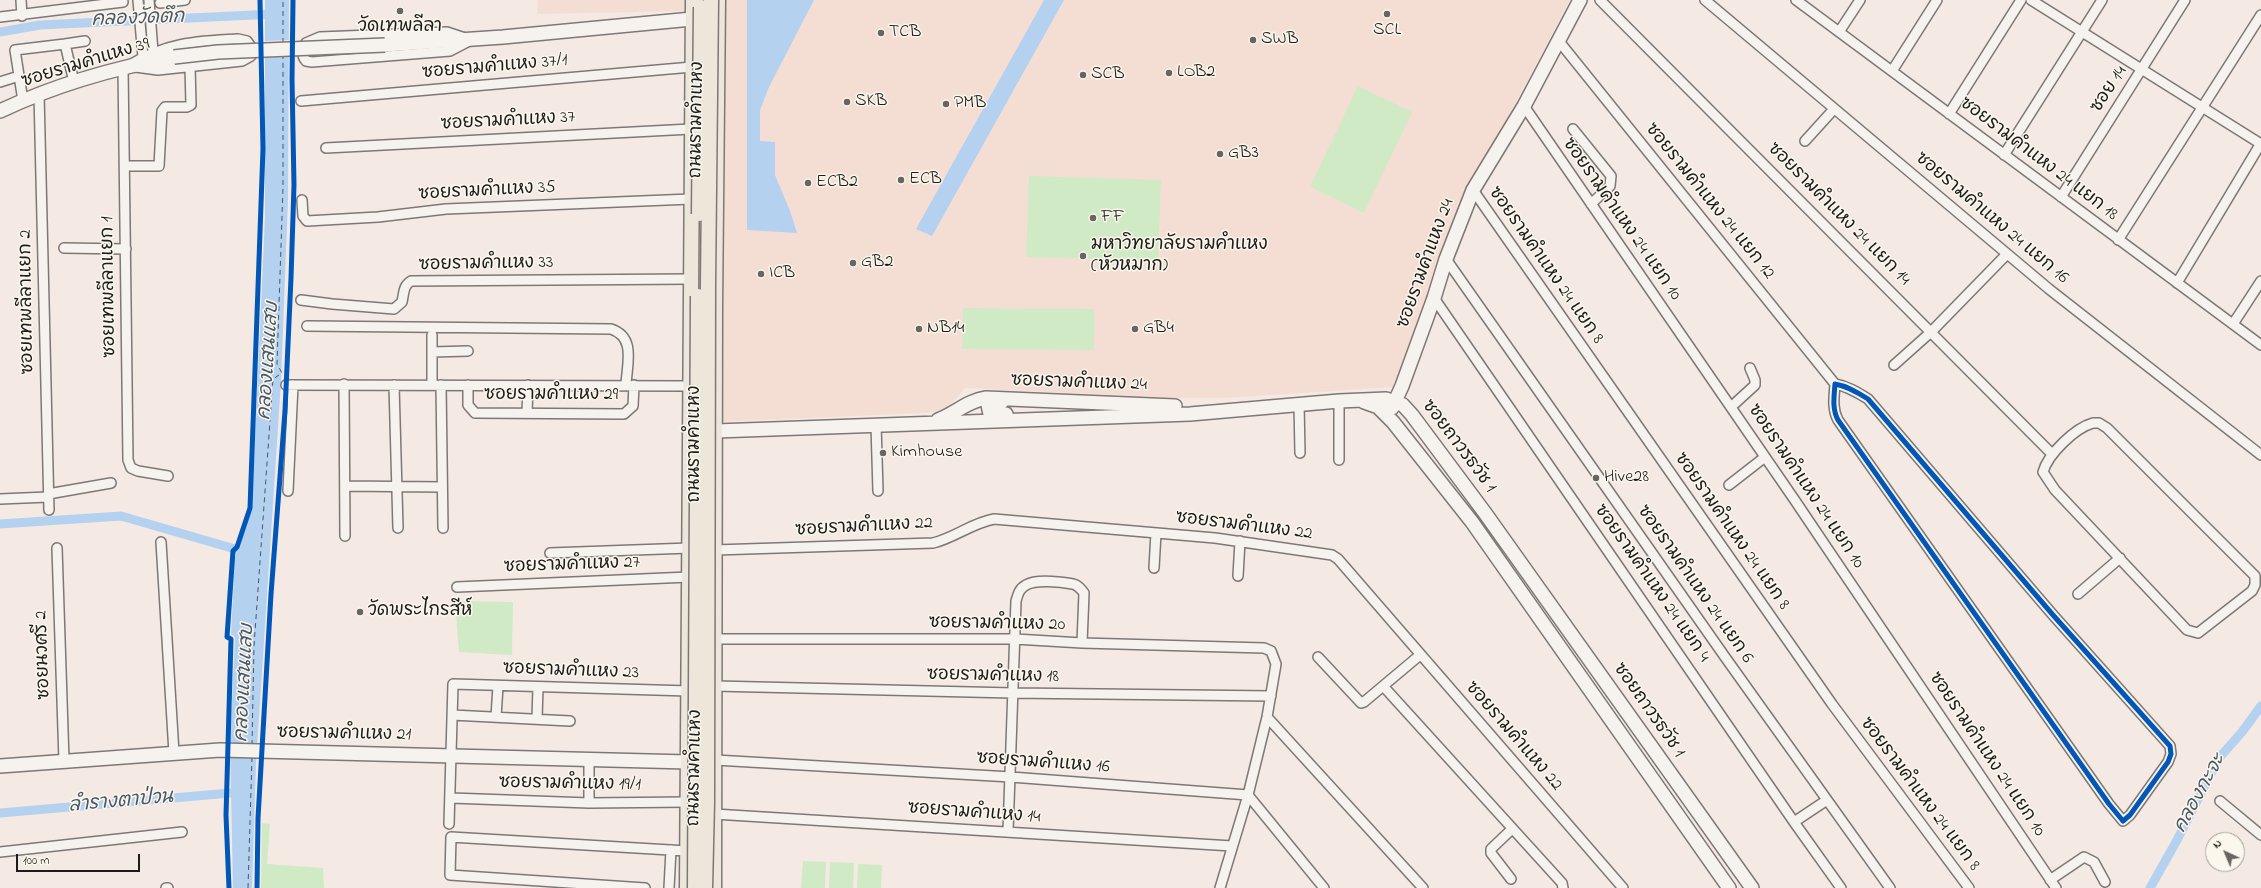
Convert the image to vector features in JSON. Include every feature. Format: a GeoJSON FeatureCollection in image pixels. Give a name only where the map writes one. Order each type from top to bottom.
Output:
{"type":"FeatureCollection","features":[{"type":"Feature","properties":{"kind":"main road","name":"ถนนรามคำแหง"},"geometry":{"type":"LineString","coordinates":[[687,888],[693,0]]}},
{"type":"Feature","properties":{"kind":"main road","name":"ถนนรามคำแหง"},"geometry":{"type":"LineString","coordinates":[[695,888],[701,0]]}},
{"type":"Feature","properties":{"kind":"main road","name":"ถนนรามคำแหง"},"geometry":{"type":"LineString","coordinates":[[705,888],[711,0]]}},
{"type":"Feature","properties":{"kind":"main road","name":"ถนนรามคำแหง"},"geometry":{"type":"LineString","coordinates":[[714,888],[716,431],[715,308],[718,0]]}},
{"type":"Feature","properties":{"kind":"main road","name":"ซอยรามคำแหง 24"},"geometry":{"type":"LineString","coordinates":[[716,431],[1065,418],[1232,410],[1359,400],[1386,399],[1394,401],[1402,386],[1434,298],[1446,259],[1473,190],[1524,106],[1580,0]]}},
{"type":"Feature","properties":{"kind":"main road"},"geometry":{"type":"LineString","coordinates":[[692,19],[718,18]]}},
{"type":"Feature","properties":{"kind":"main road","name":"ซอยรามคำแหง 39"},"geometry":{"type":"LineString","coordinates":[[0,111],[39,94],[74,82],[126,67],[174,57],[218,52],[471,40],[692,19]]}},
{"type":"Feature","properties":{"kind":"main road"},"geometry":{"type":"LineString","coordinates":[[1359,400],[1386,394],[1402,386],[1404,397],[1412,415]]}},
{"type":"Feature","properties":{"kind":"main road","name":"ซอยรามคำแหง 24"},"geometry":{"type":"LineString","coordinates":[[930,423],[976,399],[986,398],[1215,407],[1232,410]]}},
{"type":"Feature","properties":{"kind":"main road"},"geometry":{"type":"LineString","coordinates":[[1008,400],[991,402],[988,405],[990,414],[1036,413],[1065,418]]}},
{"type":"Feature","properties":{"kind":"main road"},"geometry":{"type":"LineString","coordinates":[[1359,400],[1378,407],[1393,422]]}},
{"type":"Feature","properties":{"kind":"main road","name":"ซอยถาวรธวัช 1"},"geometry":{"type":"LineString","coordinates":[[1729,888],[1472,522],[1393,422],[1392,408],[1394,401],[1403,405],[1412,415],[1485,513],[1752,888]]}},
{"type":"Feature","properties":{"kind":"main road"},"geometry":{"type":"LineString","coordinates":[[690,439],[716,431]]}},
{"type":"Feature","properties":{"kind":"main road"},"geometry":{"type":"LineString","coordinates":[[1472,522],[1471,516],[1477,510],[1481,510],[1485,513]]}},
{"type":"Feature","properties":{"kind":"main road"},"geometry":{"type":"LineString","coordinates":[[689,614],[715,614]]}},
{"type":"Feature","properties":{"kind":"main road","name":"ซอยรามคำแหง 21"},"geometry":{"type":"LineString","coordinates":[[0,766],[220,750],[688,762]]}},
{"type":"Feature","properties":{"kind":"main road"},"geometry":{"type":"LineString","coordinates":[[1697,842],[1712,832]]}},
{"type":"Feature","properties":{"kind":"street"},"geometry":{"type":"LineString","coordinates":[[21,0],[22,16]]}},
{"type":"Feature","properties":{"kind":"street"},"geometry":{"type":"LineString","coordinates":[[160,3],[185,0]]}},
{"type":"Feature","properties":{"kind":"street","name":"ซอยรามคำแหง 24 แยก 14"},"geometry":{"type":"LineString","coordinates":[[1600,0],[2052,454]]}},
{"type":"Feature","properties":{"kind":"street","name":"ซอยรามคำแหง 24 แยก 16"},"geometry":{"type":"LineString","coordinates":[[1706,0],[2049,289],[2261,454]]}},
{"type":"Feature","properties":{"kind":"street","name":"ซอยรามคำแหง 24 แยก 18"},"geometry":{"type":"LineString","coordinates":[[1796,0],[2261,345]]}},
{"type":"Feature","properties":{"kind":"street"},"geometry":{"type":"LineString","coordinates":[[1839,32],[1860,0]]}},
{"type":"Feature","properties":{"kind":"street"},"geometry":{"type":"LineString","coordinates":[[1892,71],[1937,0]]}},
{"type":"Feature","properties":{"kind":"street"},"geometry":{"type":"LineString","coordinates":[[1949,114],[2021,0]]}},
{"type":"Feature","properties":{"kind":"street"},"geometry":{"type":"LineString","coordinates":[[2031,0],[2261,143],[2177,283]]}},
{"type":"Feature","properties":{"kind":"street"},"geometry":{"type":"LineString","coordinates":[[2004,155],[2102,0]]}},
{"type":"Feature","properties":{"kind":"street","name":"ซอย 14"},"geometry":{"type":"LineString","coordinates":[[2061,197],[2185,0]]}},
{"type":"Feature","properties":{"kind":"street"},"geometry":{"type":"LineString","coordinates":[[0,17],[22,16],[123,2]]}},
{"type":"Feature","properties":{"kind":"street"},"geometry":{"type":"LineString","coordinates":[[143,57],[138,5],[149,4],[153,52]]}},
{"type":"Feature","properties":{"kind":"street"},"geometry":{"type":"LineString","coordinates":[[2118,240],[2261,15]]}},
{"type":"Feature","properties":{"kind":"street","name":"ซอยรามคำแหง 39"},"geometry":{"type":"LineString","coordinates":[[447,32],[471,40],[450,51],[312,62],[306,61],[303,56],[304,46],[309,40],[320,37],[447,32]]}},
{"type":"Feature","properties":{"kind":"street"},"geometry":{"type":"LineString","coordinates":[[238,39],[247,41],[252,48],[251,56],[242,61],[150,70],[126,67],[153,52],[176,44],[238,39]]}},
{"type":"Feature","properties":{"kind":"street","name":"ซอยรามคำแหง 24 แยก 12"},"geometry":{"type":"LineString","coordinates":[[1558,40],[1835,384]]}},
{"type":"Feature","properties":{"kind":"street"},"geometry":{"type":"LineString","coordinates":[[23,101],[15,50],[85,41]]}},
{"type":"Feature","properties":{"kind":"street"},"geometry":{"type":"LineString","coordinates":[[65,44],[74,82]]}},
{"type":"Feature","properties":{"kind":"street"},"geometry":{"type":"LineString","coordinates":[[125,166],[159,166],[162,111],[166,107],[187,107],[191,105],[190,66]]}},
{"type":"Feature","properties":{"kind":"street","name":"ซอยเทพลีลาแยก 1"},"geometry":{"type":"LineString","coordinates":[[126,67],[125,166],[128,460],[131,468],[138,471],[168,476]]}},
{"type":"Feature","properties":{"kind":"street","name":"ซอยรามคำแหง 37/1"},"geometry":{"type":"LineString","coordinates":[[301,100],[692,67]]}},
{"type":"Feature","properties":{"kind":"street"},"geometry":{"type":"LineString","coordinates":[[0,82],[19,76]]}},
{"type":"Feature","properties":{"kind":"street","name":"ซอยเทพลีลาแยก 2"},"geometry":{"type":"LineString","coordinates":[[39,94],[49,510]]}},
{"type":"Feature","properties":{"kind":"street","name":"ซอยรามคำแหง 24 แยก 10"},"geometry":{"type":"LineString","coordinates":[[1524,106],[1731,407],[2056,888]]}},
{"type":"Feature","properties":{"kind":"street"},"geometry":{"type":"LineString","coordinates":[[1805,141],[1834,109]]}},
{"type":"Feature","properties":{"kind":"street"},"geometry":{"type":"LineString","coordinates":[[1573,128],[1611,176],[1610,186],[1591,204]]}},
{"type":"Feature","properties":{"kind":"street","name":"ซอยรามคำแหง 37"},"geometry":{"type":"LineString","coordinates":[[326,148],[691,129]]}},
{"type":"Feature","properties":{"kind":"street","name":"ซอยรามคำแหง 24 แยก 8"},"geometry":{"type":"LineString","coordinates":[[1473,190],[1832,704],[1969,888]]}},
{"type":"Feature","properties":{"kind":"street","name":"ซอยรามคำแหง 35"},"geometry":{"type":"LineString","coordinates":[[302,200],[303,216],[307,221],[378,217],[446,209],[691,199]]}},
{"type":"Feature","properties":{"kind":"street"},"geometry":{"type":"LineString","coordinates":[[64,248],[126,249]]}},
{"type":"Feature","properties":{"kind":"street"},"geometry":{"type":"LineString","coordinates":[[1894,365],[1931,332],[2007,254]]}},
{"type":"Feature","properties":{"kind":"street","name":"ซอยรามคำแหง 24 แยก 6"},"geometry":{"type":"LineString","coordinates":[[1446,259],[1890,888]]}},
{"type":"Feature","properties":{"kind":"street","name":"ซอยรามคำแหง 33"},"geometry":{"type":"LineString","coordinates":[[301,300],[394,309],[402,302],[404,290],[407,284],[412,281],[691,279]]}},
{"type":"Feature","properties":{"kind":"street"},"geometry":{"type":"LineString","coordinates":[[2233,324],[2261,281]]}},
{"type":"Feature","properties":{"kind":"street","name":"ซอยรามคำแหง 24 แยก 4"},"geometry":{"type":"LineString","coordinates":[[1434,298],[1794,822],[1841,888]]}},
{"type":"Feature","properties":{"kind":"street"},"geometry":{"type":"LineString","coordinates":[[307,326],[611,329],[624,335],[628,343],[630,385]]}},
{"type":"Feature","properties":{"kind":"street"},"geometry":{"type":"LineString","coordinates":[[432,335],[432,352],[437,385],[443,528]]}},
{"type":"Feature","properties":{"kind":"street"},"geometry":{"type":"LineString","coordinates":[[432,352],[468,351]]}},
{"type":"Feature","properties":{"kind":"street"},"geometry":{"type":"LineString","coordinates":[[1731,407],[1755,386],[1755,380],[1750,368]]}},
{"type":"Feature","properties":{"kind":"street"},"geometry":{"type":"LineString","coordinates":[[344,384],[345,536]]}},
{"type":"Feature","properties":{"kind":"street"},"geometry":{"type":"LineString","coordinates":[[1835,384],[1850,388],[1868,399],[2053,615],[2170,746],[2171,754],[2168,762],[2130,815],[2123,821],[2108,804],[1838,420],[1835,414],[1833,402],[1835,384]]}},
{"type":"Feature","properties":{"kind":"street","name":"ซอยรามคำแหง 29"},"geometry":{"type":"LineString","coordinates":[[288,491],[290,385],[690,386]]}},
{"type":"Feature","properties":{"kind":"street"},"geometry":{"type":"LineString","coordinates":[[394,385],[398,528]]}},
{"type":"Feature","properties":{"kind":"street","name":"ซอยรามคำแหง 29"},"geometry":{"type":"LineString","coordinates":[[468,385],[468,405],[475,412],[624,414],[633,406],[630,385]]}},
{"type":"Feature","properties":{"kind":"street"},"geometry":{"type":"LineString","coordinates":[[527,413],[528,385]]}},
{"type":"Feature","properties":{"kind":"street"},"geometry":{"type":"LineString","coordinates":[[1339,401],[1339,460]]}},
{"type":"Feature","properties":{"kind":"street"},"geometry":{"type":"LineString","coordinates":[[1299,404],[1300,453]]}},
{"type":"Feature","properties":{"kind":"street"},"geometry":{"type":"LineString","coordinates":[[2099,423],[2107,428],[2255,576],[2256,585],[2252,591],[2198,633],[2192,633],[2187,630],[2120,558],[2047,479],[2043,472],[2052,454],[2083,426],[2099,423]]}},
{"type":"Feature","properties":{"kind":"street"},"geometry":{"type":"LineString","coordinates":[[876,425],[878,491]]}},
{"type":"Feature","properties":{"kind":"street"},"geometry":{"type":"LineString","coordinates":[[1729,485],[1765,457]]}},
{"type":"Feature","properties":{"kind":"street"},"geometry":{"type":"LineString","coordinates":[[0,499],[48,496],[111,483]]}},
{"type":"Feature","properties":{"kind":"street"},"geometry":{"type":"LineString","coordinates":[[345,486],[396,488],[442,487]]}},
{"type":"Feature","properties":{"kind":"street","name":"ซอยรามคำแหง 22"},"geometry":{"type":"LineString","coordinates":[[715,550],[933,543],[942,541],[983,521],[994,519],[1240,541],[1332,554],[1338,559],[1623,888]]}},
{"type":"Feature","properties":{"kind":"street"},"geometry":{"type":"LineString","coordinates":[[1154,568],[1156,534]]}},
{"type":"Feature","properties":{"kind":"street"},"geometry":{"type":"LineString","coordinates":[[1238,576],[1240,541]]}},
{"type":"Feature","properties":{"kind":"street"},"geometry":{"type":"LineString","coordinates":[[161,542],[174,753]]}},
{"type":"Feature","properties":{"kind":"street","name":"ซอยนวศรี 2"},"geometry":{"type":"LineString","coordinates":[[57,548],[64,761]]}},
{"type":"Feature","properties":{"kind":"street","name":"ซอยรามคำแหง 27"},"geometry":{"type":"LineString","coordinates":[[550,553],[690,548]]}},
{"type":"Feature","properties":{"kind":"street"},"geometry":{"type":"LineString","coordinates":[[2078,594],[2120,558]]}},
{"type":"Feature","properties":{"kind":"street","name":"ซอยรามคำแหง 27"},"geometry":{"type":"LineString","coordinates":[[457,587],[689,577]]}},
{"type":"Feature","properties":{"kind":"street"},"geometry":{"type":"LineString","coordinates":[[1008,832],[1016,601],[1019,591],[1027,585],[1038,583],[1074,584],[1081,588],[1084,593],[1082,643]]}},
{"type":"Feature","properties":{"kind":"street","name":"ซอยรามคำแหง 20"},"geometry":{"type":"LineString","coordinates":[[715,639],[1015,639],[1082,643],[1264,648],[1270,651],[1274,656],[1276,664],[1271,696]]}},
{"type":"Feature","properties":{"kind":"street"},"geometry":{"type":"LineString","coordinates":[[1318,657],[1361,703],[1384,687],[1420,654]]}},
{"type":"Feature","properties":{"kind":"street","name":"ซอยรามคำแหง 23"},"geometry":{"type":"LineString","coordinates":[[452,715],[453,684],[689,691]]}},
{"type":"Feature","properties":{"kind":"street"},"geometry":{"type":"LineString","coordinates":[[496,717],[498,686]]}},
{"type":"Feature","properties":{"kind":"street","name":"ซอยรามคำแหง 18"},"geometry":{"type":"LineString","coordinates":[[715,686],[1014,693],[1271,696]]}},
{"type":"Feature","properties":{"kind":"street"},"geometry":{"type":"LineString","coordinates":[[537,719],[538,687]]}},
{"type":"Feature","properties":{"kind":"street"},"geometry":{"type":"LineString","coordinates":[[1384,687],[1562,883],[1563,888]]}},
{"type":"Feature","properties":{"kind":"street"},"geometry":{"type":"LineString","coordinates":[[1220,888],[1248,795],[1271,696]]}},
{"type":"Feature","properties":{"kind":"street"},"geometry":{"type":"LineString","coordinates":[[449,824],[451,798],[452,715],[570,721]]}},
{"type":"Feature","properties":{"kind":"street"},"geometry":{"type":"LineString","coordinates":[[1267,717],[1423,888]]}},
{"type":"Feature","properties":{"kind":"street"},"geometry":{"type":"LineString","coordinates":[[589,760],[590,803]]}},
{"type":"Feature","properties":{"kind":"street","name":"ซอยรามคำแหง 16"},"geometry":{"type":"LineString","coordinates":[[715,760],[1011,777],[1248,795]]}},
{"type":"Feature","properties":{"kind":"street"},"geometry":{"type":"LineString","coordinates":[[1248,795],[1324,888]]}},
{"type":"Feature","properties":{"kind":"street","name":"ซอยรามคำแหง 19/1"},"geometry":{"type":"LineString","coordinates":[[451,798],[590,803],[688,802]]}},
{"type":"Feature","properties":{"kind":"street"},"geometry":{"type":"LineString","coordinates":[[1794,822],[1827,800]]}},
{"type":"Feature","properties":{"kind":"street"},"geometry":{"type":"LineString","coordinates":[[2220,801],[2261,835]]}},
{"type":"Feature","properties":{"kind":"street","name":"ซอยรามคำแหง 14"},"geometry":{"type":"LineString","coordinates":[[714,814],[1232,846]]}},
{"type":"Feature","properties":{"kind":"street"},"geometry":{"type":"LineString","coordinates":[[1511,879],[1491,853],[1492,850],[1512,829]]}},
{"type":"Feature","properties":{"kind":"street"},"geometry":{"type":"LineString","coordinates":[[0,852],[182,832]]}},
{"type":"Feature","properties":{"kind":"street"},"geometry":{"type":"LineString","coordinates":[[645,888],[450,875],[451,837],[687,851]]}},
{"type":"Feature","properties":{"kind":"street"},"geometry":{"type":"LineString","coordinates":[[669,888],[671,850]]}},
{"type":"Feature","properties":{"kind":"street"},"geometry":{"type":"LineString","coordinates":[[2050,880],[2076,860],[2084,857],[2094,862],[2105,882]]}},
{"type":"Feature","properties":{"kind":"shaded area"},"geometry":{"type":"Polygon","coordinates":[[[538,0],[687,0],[687,11],[537,14],[538,0]]]}},
{"type":"Feature","properties":{"kind":"shaded area","name":"มหาวิทยาลัยรามคำแหง (หัวหมาก)"},"geometry":{"type":"Polygon","coordinates":[[[724,0],[1570,0],[1462,204],[1418,329],[1394,387],[1224,398],[1173,398],[965,388],[945,412],[719,422],[724,0]]]}},
{"type":"Feature","properties":{"kind":"green space"},"geometry":{"type":"Polygon","coordinates":[[[1358,86],[1412,112],[1364,213],[1310,187],[1358,86]]]}},
{"type":"Feature","properties":{"kind":"green space","name":"FF"},"geometry":{"type":"Polygon","coordinates":[[[1029,176],[1161,180],[1158,260],[1026,257],[1029,176]]]}},
{"type":"Feature","properties":{"kind":"green space"},"geometry":{"type":"Polygon","coordinates":[[[963,308],[1094,309],[1094,350],[962,349],[963,308]]]}},
{"type":"Feature","properties":{"kind":"green space"},"geometry":{"type":"Polygon","coordinates":[[[455,601],[513,602],[512,655],[459,652],[455,601]]]}},
{"type":"Feature","properties":{"kind":"green space"},"geometry":{"type":"Polygon","coordinates":[[[262,823],[270,824],[267,864],[323,868],[324,888],[261,888],[262,823]]]}},
{"type":"Feature","properties":{"kind":"green space"},"geometry":{"type":"Polygon","coordinates":[[[803,861],[826,862],[825,888],[801,888],[803,861]]]}},
{"type":"Feature","properties":{"kind":"green space"},"geometry":{"type":"Polygon","coordinates":[[[830,862],[854,863],[853,888],[829,888],[830,862]]]}},
{"type":"Feature","properties":{"kind":"green space"},"geometry":{"type":"Polygon","coordinates":[[[858,864],[882,865],[881,888],[857,888],[858,864]]]}},
{"type":"Feature","properties":{"kind":"water","name":"คลองแสนแสบ"},"geometry":{"type":"Polygon","coordinates":[[[265,0],[289,0],[288,199],[281,381],[256,763],[252,888],[233,888],[230,743],[235,637],[231,634],[235,558],[252,507],[265,216],[265,0]]]}},
{"type":"Feature","properties":{"kind":"water"},"geometry":{"type":"Polygon","coordinates":[[[747,0],[814,0],[769,87],[760,110],[760,141],[775,142],[775,175],[790,211],[797,233],[747,230],[747,0]]]}},
{"type":"Feature","properties":{"kind":"water"},"geometry":{"type":"Polygon","coordinates":[[[1044,0],[1064,0],[932,236],[916,229],[1044,0]]]}},
{"type":"Feature","properties":{"kind":"pier"},"geometry":{"type":"Polygon","coordinates":[[[291,40],[291,57],[264,58],[263,41],[291,40]]]}},
{"type":"Feature","properties":{"kind":"waterway","name":"คลองวัดตึก"},"geometry":{"type":"LineString","coordinates":[[0,32],[40,25],[276,14]]}},
{"type":"Feature","properties":{"kind":"waterway"},"geometry":{"type":"LineString","coordinates":[[0,524],[121,516],[249,553]]}},
{"type":"Feature","properties":{"kind":"waterway","name":"คลองกะจะ"},"geometry":{"type":"LineString","coordinates":[[2150,888],[2176,842],[2219,758],[2242,732],[2261,706]]}},
{"type":"Feature","properties":{"kind":"waterway","name":"ลำรางตาป่วน"},"geometry":{"type":"LineString","coordinates":[[0,813],[242,792]]}},
{"type":"Feature","properties":{"kind":"ferry route"},"geometry":{"type":"LineString","coordinates":[[283,0],[283,43]]}},
{"type":"Feature","properties":{"kind":"ferry route"},"geometry":{"type":"LineString","coordinates":[[252,745],[254,646],[273,379],[282,373],[277,364],[283,187],[283,55]]}},
{"type":"Feature","properties":{"kind":"ferry route"},"geometry":{"type":"LineString","coordinates":[[248,888],[252,756]]}},
{"type":"Feature","properties":{"kind":"cycle path"},"geometry":{"type":"LineString","coordinates":[[229,888],[226,815],[231,639],[227,637],[233,551],[237,547],[250,508],[263,149],[260,0]]}},
{"type":"Feature","properties":{"kind":"cycle path"},"geometry":{"type":"LineString","coordinates":[[257,888],[258,818],[271,594],[285,411],[291,278],[294,185],[292,79],[293,0]]}},
{"type":"Feature","properties":{"kind":"cycle path"},"geometry":{"type":"LineString","coordinates":[[1835,384],[1848,388],[1868,399],[2053,615],[2170,746],[2171,754],[2168,762],[2130,815],[2123,821],[2109,804],[1838,420],[1834,407],[1835,384]]}},
{"type":"Feature","properties":{"kind":"place","name":"วัดเทพลีลา"},"geometry":{"type":"Point","coordinates":[400,11]}},
{"type":"Feature","properties":{"kind":"place","name":"SCL"},"geometry":{"type":"Point","coordinates":[1387,14]}},
{"type":"Feature","properties":{"kind":"place","name":"TCB"},"geometry":{"type":"Point","coordinates":[881,33]}},
{"type":"Feature","properties":{"kind":"place","name":"SWB"},"geometry":{"type":"Point","coordinates":[1253,40]}},
{"type":"Feature","properties":{"kind":"place","name":"LOB2"},"geometry":{"type":"Point","coordinates":[1169,73]}},
{"type":"Feature","properties":{"kind":"place","name":"SCB"},"geometry":{"type":"Point","coordinates":[1083,75]}},
{"type":"Feature","properties":{"kind":"place","name":"SKB"},"geometry":{"type":"Point","coordinates":[847,102]}},
{"type":"Feature","properties":{"kind":"place","name":"PMB"},"geometry":{"type":"Point","coordinates":[946,104]}},
{"type":"Feature","properties":{"kind":"place","name":"GB3"},"geometry":{"type":"Point","coordinates":[1220,154]}},
{"type":"Feature","properties":{"kind":"place","name":"ECB"},"geometry":{"type":"Point","coordinates":[901,180]}},
{"type":"Feature","properties":{"kind":"place","name":"ECB2"},"geometry":{"type":"Point","coordinates":[808,183]}},
{"type":"Feature","properties":{"kind":"place","name":"FF"},"geometry":{"type":"Point","coordinates":[1093,218]}},
{"type":"Feature","properties":{"kind":"place","name":"มหาวิทยาลัยรามคำแหง (หัวหมาก)"},"geometry":{"type":"Point","coordinates":[1083,256]}},
{"type":"Feature","properties":{"kind":"place","name":"GB2"},"geometry":{"type":"Point","coordinates":[853,263]}},
{"type":"Feature","properties":{"kind":"place","name":"ICB"},"geometry":{"type":"Point","coordinates":[761,274]}},
{"type":"Feature","properties":{"kind":"place","name":"NB14"},"geometry":{"type":"Point","coordinates":[919,329]}},
{"type":"Feature","properties":{"kind":"place","name":"GB4"},"geometry":{"type":"Point","coordinates":[1135,329]}},
{"type":"Feature","properties":{"kind":"place","name":"Kimhouse"},"geometry":{"type":"Point","coordinates":[883,453]}},
{"type":"Feature","properties":{"kind":"place","name":"Hive28"},"geometry":{"type":"Point","coordinates":[1596,478]}},
{"type":"Feature","properties":{"kind":"place","name":"วัดพระไกรสีห์"},"geometry":{"type":"Point","coordinates":[360,612]}}]}
